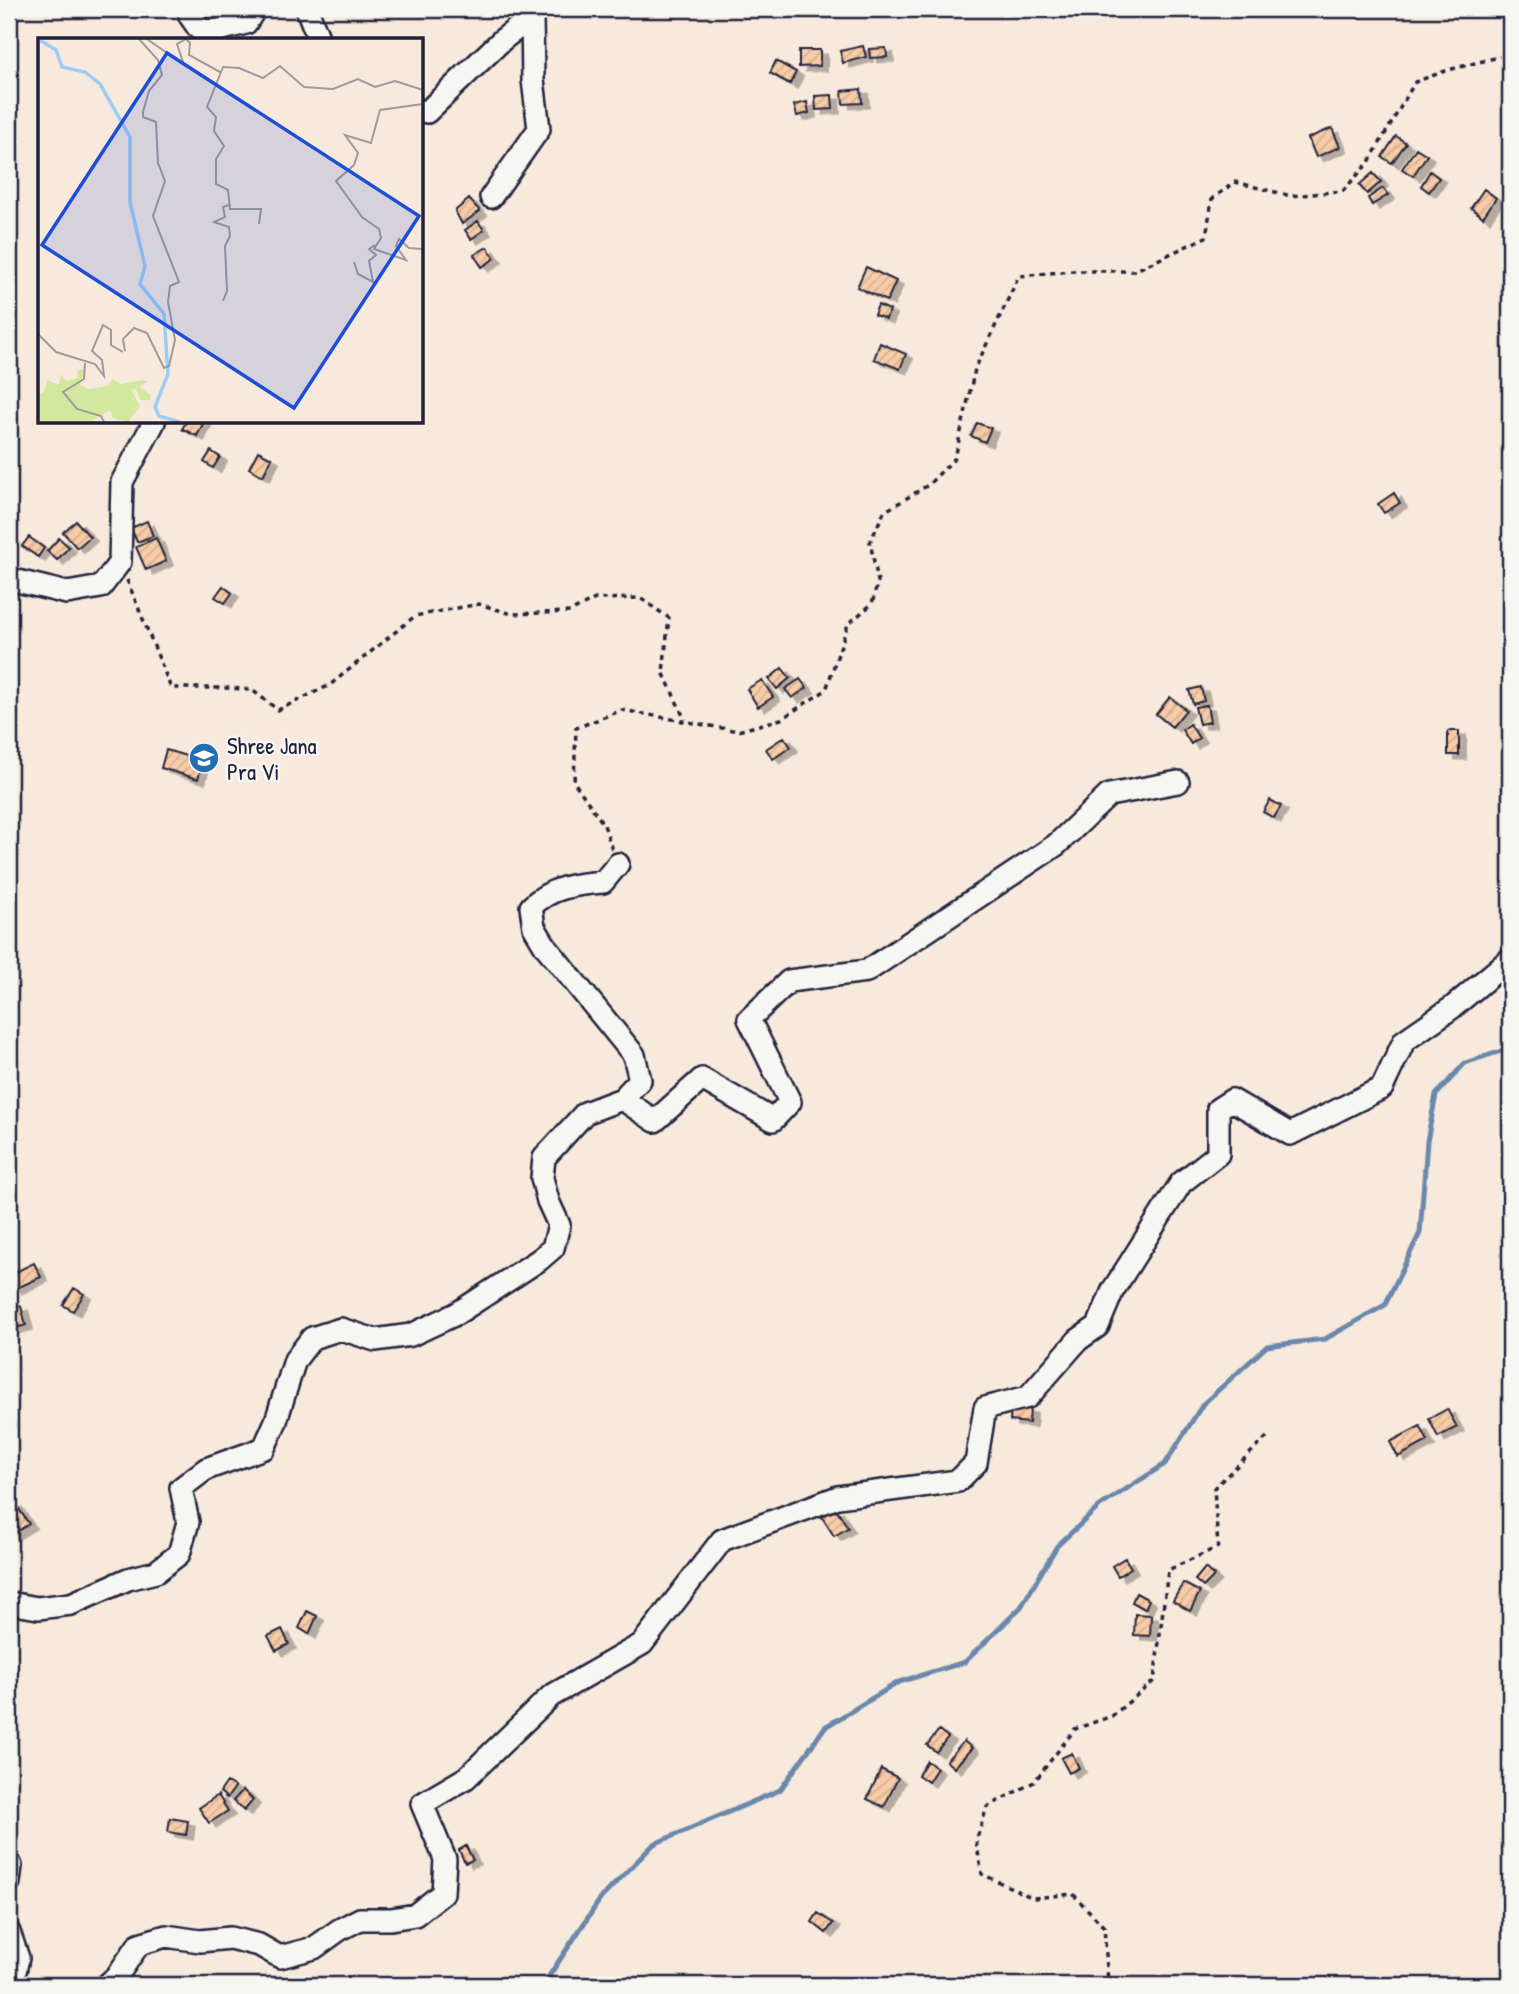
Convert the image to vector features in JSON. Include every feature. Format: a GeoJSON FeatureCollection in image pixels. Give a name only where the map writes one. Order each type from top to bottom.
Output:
{"type":"FeatureCollection","features":[{"type":"Feature","properties":{"kind":"street"},"geometry":{"type":"LineString","coordinates":[[192,9],[190,16],[199,29],[215,31],[246,23],[255,9]]}},
{"type":"Feature","properties":{"kind":"street"},"geometry":{"type":"LineString","coordinates":[[307,9],[318,38]]}},
{"type":"Feature","properties":{"kind":"street"},"geometry":{"type":"LineString","coordinates":[[424,111],[427,112],[502,40],[531,17],[538,129],[491,197]]}},
{"type":"Feature","properties":{"kind":"street"},"geometry":{"type":"LineString","coordinates":[[9,579],[67,593],[101,587],[120,562],[122,482],[153,424]]}},
{"type":"Feature","properties":{"kind":"street"},"geometry":{"type":"LineString","coordinates":[[622,1099],[655,1121],[702,1079],[773,1120],[790,1102],[749,1019],[789,981],[867,971],[1056,845],[1109,795],[1178,782]]}},
{"type":"Feature","properties":{"kind":"street"},"geometry":{"type":"LineString","coordinates":[[9,1603],[38,1608],[71,1604],[128,1579],[156,1572],[179,1554],[188,1522],[181,1488],[206,1469],[264,1448],[276,1421],[295,1360],[312,1338],[341,1329],[375,1340],[411,1335],[456,1314],[539,1261],[553,1248],[559,1225],[548,1202],[542,1178],[544,1158],[585,1113],[622,1099],[640,1080],[634,1055],[546,947],[534,927],[531,907],[541,897],[575,884],[603,882],[618,864]]}},
{"type":"Feature","properties":{"kind":"street"},"geometry":{"type":"LineString","coordinates":[[107,1985],[117,1976],[139,1944],[166,1936],[200,1941],[230,1938],[259,1945],[280,1956],[314,1948],[360,1919],[391,1919],[415,1915],[443,1893],[445,1858],[422,1804],[466,1778],[551,1696],[642,1644],[722,1540],[838,1497],[958,1481],[976,1463],[985,1408],[1028,1398],[1078,1340],[1098,1326],[1113,1290],[1181,1183],[1218,1154],[1218,1109],[1232,1100],[1290,1134],[1382,1088],[1404,1041],[1453,1007],[1510,959]]}},
{"type":"Feature","properties":{"kind":"street"},"geometry":{"type":"LineString","coordinates":[[9,1862],[9,1882]]}},
{"type":"Feature","properties":{"kind":"street"},"geometry":{"type":"LineString","coordinates":[[9,1932],[18,1958],[12,1985]]}},
{"type":"Feature","properties":{"kind":"path"},"geometry":{"type":"LineString","coordinates":[[618,864],[604,825],[574,782],[576,728],[622,710],[738,731],[781,719],[827,690],[848,624],[872,604],[878,581],[870,542],[884,512],[928,485],[956,458],[975,369],[1019,276],[1072,271],[1135,271],[1158,261],[1206,237],[1212,199],[1235,182],[1291,196],[1343,191],[1369,162],[1415,82],[1448,70],[1510,54]]}},
{"type":"Feature","properties":{"kind":"path"},"geometry":{"type":"LineString","coordinates":[[120,562],[171,688],[252,690],[278,710],[330,685],[415,616],[479,604],[512,614],[570,612],[595,599],[640,598],[669,618],[663,672],[685,720]]}},
{"type":"Feature","properties":{"kind":"path"},"geometry":{"type":"LineString","coordinates":[[1112,1985],[1108,1982],[1104,1927],[1073,1894],[1033,1898],[982,1874],[976,1841],[987,1807],[1034,1782],[1075,1729],[1112,1716],[1154,1681],[1168,1570],[1217,1547],[1214,1488],[1269,1435]]}},
{"type":"Feature","properties":{"kind":"building"},"geometry":{"type":"Polygon","coordinates":[[[863,46],[866,57],[843,63],[840,51],[863,46]]]}},
{"type":"Feature","properties":{"kind":"building"},"geometry":{"type":"Polygon","coordinates":[[[886,48],[887,57],[870,58],[869,49],[886,48]]]}},
{"type":"Feature","properties":{"kind":"building"},"geometry":{"type":"Polygon","coordinates":[[[799,50],[820,50],[820,66],[799,67],[799,50]]]}},
{"type":"Feature","properties":{"kind":"building"},"geometry":{"type":"Polygon","coordinates":[[[776,61],[796,72],[790,84],[770,73],[776,61]]]}},
{"type":"Feature","properties":{"kind":"building"},"geometry":{"type":"Polygon","coordinates":[[[861,89],[862,103],[843,104],[842,91],[861,89]]]}},
{"type":"Feature","properties":{"kind":"building"},"geometry":{"type":"Polygon","coordinates":[[[832,95],[833,109],[816,110],[815,96],[832,95]]]}},
{"type":"Feature","properties":{"kind":"building"},"geometry":{"type":"Polygon","coordinates":[[[807,102],[809,113],[797,116],[794,105],[807,102]]]}},
{"type":"Feature","properties":{"kind":"building"},"geometry":{"type":"Polygon","coordinates":[[[1332,128],[1340,147],[1316,157],[1308,138],[1332,128]]]}},
{"type":"Feature","properties":{"kind":"building"},"geometry":{"type":"Polygon","coordinates":[[[1396,136],[1406,143],[1392,163],[1382,157],[1396,136]]]}},
{"type":"Feature","properties":{"kind":"building"},"geometry":{"type":"Polygon","coordinates":[[[1416,148],[1427,155],[1413,176],[1402,169],[1416,148]]]}},
{"type":"Feature","properties":{"kind":"building"},"geometry":{"type":"Polygon","coordinates":[[[1430,171],[1439,178],[1429,192],[1421,186],[1430,171]]]}},
{"type":"Feature","properties":{"kind":"building"},"geometry":{"type":"Polygon","coordinates":[[[1373,173],[1381,182],[1367,194],[1359,185],[1373,173]]]}},
{"type":"Feature","properties":{"kind":"building"},"geometry":{"type":"Polygon","coordinates":[[[1383,188],[1388,195],[1372,205],[1368,198],[1383,188]]]}},
{"type":"Feature","properties":{"kind":"building"},"geometry":{"type":"Polygon","coordinates":[[[1484,189],[1496,198],[1483,217],[1471,208],[1484,189]]]}},
{"type":"Feature","properties":{"kind":"building"},"geometry":{"type":"Polygon","coordinates":[[[469,199],[480,211],[462,224],[455,211],[469,199]]]}},
{"type":"Feature","properties":{"kind":"building"},"geometry":{"type":"Polygon","coordinates":[[[478,221],[484,230],[471,239],[465,230],[478,221]]]}},
{"type":"Feature","properties":{"kind":"building"},"geometry":{"type":"Polygon","coordinates":[[[487,247],[495,258],[482,267],[474,255],[487,247]]]}},
{"type":"Feature","properties":{"kind":"building"},"geometry":{"type":"Polygon","coordinates":[[[866,267],[896,281],[887,301],[857,287],[866,267]]]}},
{"type":"Feature","properties":{"kind":"building"},"geometry":{"type":"Polygon","coordinates":[[[878,305],[890,310],[886,319],[874,315],[878,305]]]}},
{"type":"Feature","properties":{"kind":"building"},"geometry":{"type":"Polygon","coordinates":[[[880,343],[906,354],[900,369],[874,359],[880,343]]]}},
{"type":"Feature","properties":{"kind":"building"},"geometry":{"type":"Polygon","coordinates":[[[977,423],[991,428],[985,442],[971,436],[977,423]]]}},
{"type":"Feature","properties":{"kind":"building"},"geometry":{"type":"Polygon","coordinates":[[[185,424],[203,424],[197,436],[182,429],[185,424]]]}},
{"type":"Feature","properties":{"kind":"building"},"geometry":{"type":"Polygon","coordinates":[[[211,451],[220,457],[213,468],[204,462],[211,451]]]}},
{"type":"Feature","properties":{"kind":"building"},"geometry":{"type":"Polygon","coordinates":[[[258,451],[272,458],[263,476],[249,468],[258,451]]]}},
{"type":"Feature","properties":{"kind":"building"},"geometry":{"type":"Polygon","coordinates":[[[1394,493],[1400,503],[1384,513],[1378,504],[1394,493]]]}},
{"type":"Feature","properties":{"kind":"building"},"geometry":{"type":"Polygon","coordinates":[[[76,521],[90,537],[77,548],[63,532],[76,521]]]}},
{"type":"Feature","properties":{"kind":"building"},"geometry":{"type":"Polygon","coordinates":[[[147,521],[153,536],[137,542],[131,528],[147,521]]]}},
{"type":"Feature","properties":{"kind":"building"},"geometry":{"type":"Polygon","coordinates":[[[29,537],[44,548],[38,557],[22,546],[29,537]]]}},
{"type":"Feature","properties":{"kind":"building"},"geometry":{"type":"Polygon","coordinates":[[[59,538],[69,547],[57,560],[47,551],[59,538]]]}},
{"type":"Feature","properties":{"kind":"building"},"geometry":{"type":"Polygon","coordinates":[[[156,538],[166,561],[146,570],[136,547],[156,538]]]}},
{"type":"Feature","properties":{"kind":"building"},"geometry":{"type":"Polygon","coordinates":[[[223,586],[232,593],[225,603],[215,597],[223,586]]]}},
{"type":"Feature","properties":{"kind":"building"},"geometry":{"type":"Polygon","coordinates":[[[782,668],[790,678],[777,689],[769,679],[782,668]]]}},
{"type":"Feature","properties":{"kind":"building"},"geometry":{"type":"Polygon","coordinates":[[[800,679],[807,688],[792,698],[785,689],[800,679]]]}},
{"type":"Feature","properties":{"kind":"building"},"geometry":{"type":"Polygon","coordinates":[[[762,680],[773,697],[758,707],[747,689],[762,680]]]}},
{"type":"Feature","properties":{"kind":"building"},"geometry":{"type":"Polygon","coordinates":[[[1201,687],[1204,701],[1193,704],[1189,690],[1201,687]]]}},
{"type":"Feature","properties":{"kind":"building"},"geometry":{"type":"Polygon","coordinates":[[[1170,697],[1186,710],[1172,727],[1156,714],[1170,697]]]}},
{"type":"Feature","properties":{"kind":"building"},"geometry":{"type":"Polygon","coordinates":[[[1207,705],[1210,722],[1199,724],[1195,707],[1207,705]]]}},
{"type":"Feature","properties":{"kind":"building"},"geometry":{"type":"Polygon","coordinates":[[[1190,724],[1199,738],[1191,744],[1182,730],[1190,724]]]}},
{"type":"Feature","properties":{"kind":"building"},"geometry":{"type":"Polygon","coordinates":[[[1448,731],[1459,731],[1459,755],[1448,755],[1448,731]]]}},
{"type":"Feature","properties":{"kind":"building"},"geometry":{"type":"Polygon","coordinates":[[[784,737],[791,747],[773,759],[766,749],[784,737]]]}},
{"type":"Feature","properties":{"kind":"building"},"geometry":{"type":"Polygon","coordinates":[[[166,750],[203,761],[198,779],[161,768],[166,750]]]}},
{"type":"Feature","properties":{"kind":"building"},"geometry":{"type":"Polygon","coordinates":[[[1270,800],[1281,806],[1274,818],[1263,812],[1270,800]]]}},
{"type":"Feature","properties":{"kind":"building"},"geometry":{"type":"Polygon","coordinates":[[[34,1263],[41,1277],[15,1289],[9,1275],[34,1263]]]}},
{"type":"Feature","properties":{"kind":"building"},"geometry":{"type":"Polygon","coordinates":[[[74,1288],[84,1294],[73,1311],[63,1305],[74,1288]]]}},
{"type":"Feature","properties":{"kind":"building"},"geometry":{"type":"Polygon","coordinates":[[[21,1306],[26,1325],[9,1330],[9,1310],[21,1306]]]}},
{"type":"Feature","properties":{"kind":"building"},"geometry":{"type":"Polygon","coordinates":[[[1011,1407],[1030,1409],[1029,1423],[1010,1421],[1011,1407]]]}},
{"type":"Feature","properties":{"kind":"building"},"geometry":{"type":"Polygon","coordinates":[[[1447,1409],[1457,1427],[1438,1437],[1429,1419],[1447,1409]]]}},
{"type":"Feature","properties":{"kind":"building"},"geometry":{"type":"Polygon","coordinates":[[[1420,1426],[1428,1441],[1398,1457],[1390,1442],[1420,1426]]]}},
{"type":"Feature","properties":{"kind":"building"},"geometry":{"type":"Polygon","coordinates":[[[15,1503],[29,1524],[11,1535],[9,1507],[15,1503]]]}},
{"type":"Feature","properties":{"kind":"building"},"geometry":{"type":"Polygon","coordinates":[[[836,1508],[848,1528],[834,1536],[822,1517],[836,1508]]]}},
{"type":"Feature","properties":{"kind":"building"},"geometry":{"type":"Polygon","coordinates":[[[1125,1558],[1131,1568],[1118,1576],[1112,1566],[1125,1558]]]}},
{"type":"Feature","properties":{"kind":"building"},"geometry":{"type":"Polygon","coordinates":[[[1205,1568],[1214,1576],[1203,1587],[1195,1580],[1205,1568]]]}},
{"type":"Feature","properties":{"kind":"building"},"geometry":{"type":"Polygon","coordinates":[[[1183,1583],[1200,1592],[1190,1611],[1173,1601],[1183,1583]]]}},
{"type":"Feature","properties":{"kind":"building"},"geometry":{"type":"Polygon","coordinates":[[[1136,1593],[1149,1600],[1145,1609],[1132,1602],[1136,1593]]]}},
{"type":"Feature","properties":{"kind":"building"},"geometry":{"type":"Polygon","coordinates":[[[307,1611],[317,1616],[309,1634],[299,1628],[307,1611]]]}},
{"type":"Feature","properties":{"kind":"building"},"geometry":{"type":"Polygon","coordinates":[[[1135,1614],[1151,1615],[1150,1636],[1134,1635],[1135,1614]]]}},
{"type":"Feature","properties":{"kind":"building"},"geometry":{"type":"Polygon","coordinates":[[[282,1629],[289,1644],[276,1651],[268,1636],[282,1629]]]}},
{"type":"Feature","properties":{"kind":"building"},"geometry":{"type":"Polygon","coordinates":[[[939,1730],[948,1737],[936,1752],[927,1745],[939,1730]]]}},
{"type":"Feature","properties":{"kind":"building"},"geometry":{"type":"Polygon","coordinates":[[[964,1741],[972,1748],[954,1768],[946,1761],[964,1741]]]}},
{"type":"Feature","properties":{"kind":"building"},"geometry":{"type":"Polygon","coordinates":[[[1072,1753],[1079,1768],[1069,1773],[1061,1758],[1072,1753]]]}},
{"type":"Feature","properties":{"kind":"building"},"geometry":{"type":"Polygon","coordinates":[[[927,1761],[937,1768],[928,1782],[918,1775],[927,1761]]]}},
{"type":"Feature","properties":{"kind":"building"},"geometry":{"type":"Polygon","coordinates":[[[881,1769],[898,1778],[884,1807],[867,1799],[881,1769]]]}},
{"type":"Feature","properties":{"kind":"building"},"geometry":{"type":"Polygon","coordinates":[[[227,1782],[235,1787],[227,1798],[220,1792],[227,1782]]]}},
{"type":"Feature","properties":{"kind":"building"},"geometry":{"type":"Polygon","coordinates":[[[243,1790],[253,1800],[244,1811],[233,1801],[243,1790]]]}},
{"type":"Feature","properties":{"kind":"building"},"geometry":{"type":"Polygon","coordinates":[[[218,1795],[228,1811],[209,1823],[199,1808],[218,1795]]]}},
{"type":"Feature","properties":{"kind":"building"},"geometry":{"type":"Polygon","coordinates":[[[170,1818],[188,1821],[186,1835],[168,1832],[170,1818]]]}},
{"type":"Feature","properties":{"kind":"building"},"geometry":{"type":"Polygon","coordinates":[[[466,1846],[473,1860],[465,1863],[459,1850],[466,1846]]]}},
{"type":"Feature","properties":{"kind":"building"},"geometry":{"type":"Polygon","coordinates":[[[818,1913],[833,1923],[826,1933],[812,1922],[818,1913]]]}},
{"type":"Feature","properties":{"kind":"waterway"},"geometry":{"type":"LineString","coordinates":[[543,1985],[601,1898],[654,1844],[780,1790],[825,1727],[899,1682],[965,1662],[1021,1607],[1057,1546],[1100,1506],[1165,1464],[1203,1404],[1267,1346],[1325,1339],[1385,1305],[1420,1233],[1427,1141],[1436,1095],[1465,1063],[1510,1048]]}},
{"type":"Feature","properties":{"kind":"place","name":"Shree Jana Pra Vi"},"geometry":{"type":"Point","coordinates":[204,758]}}]}
